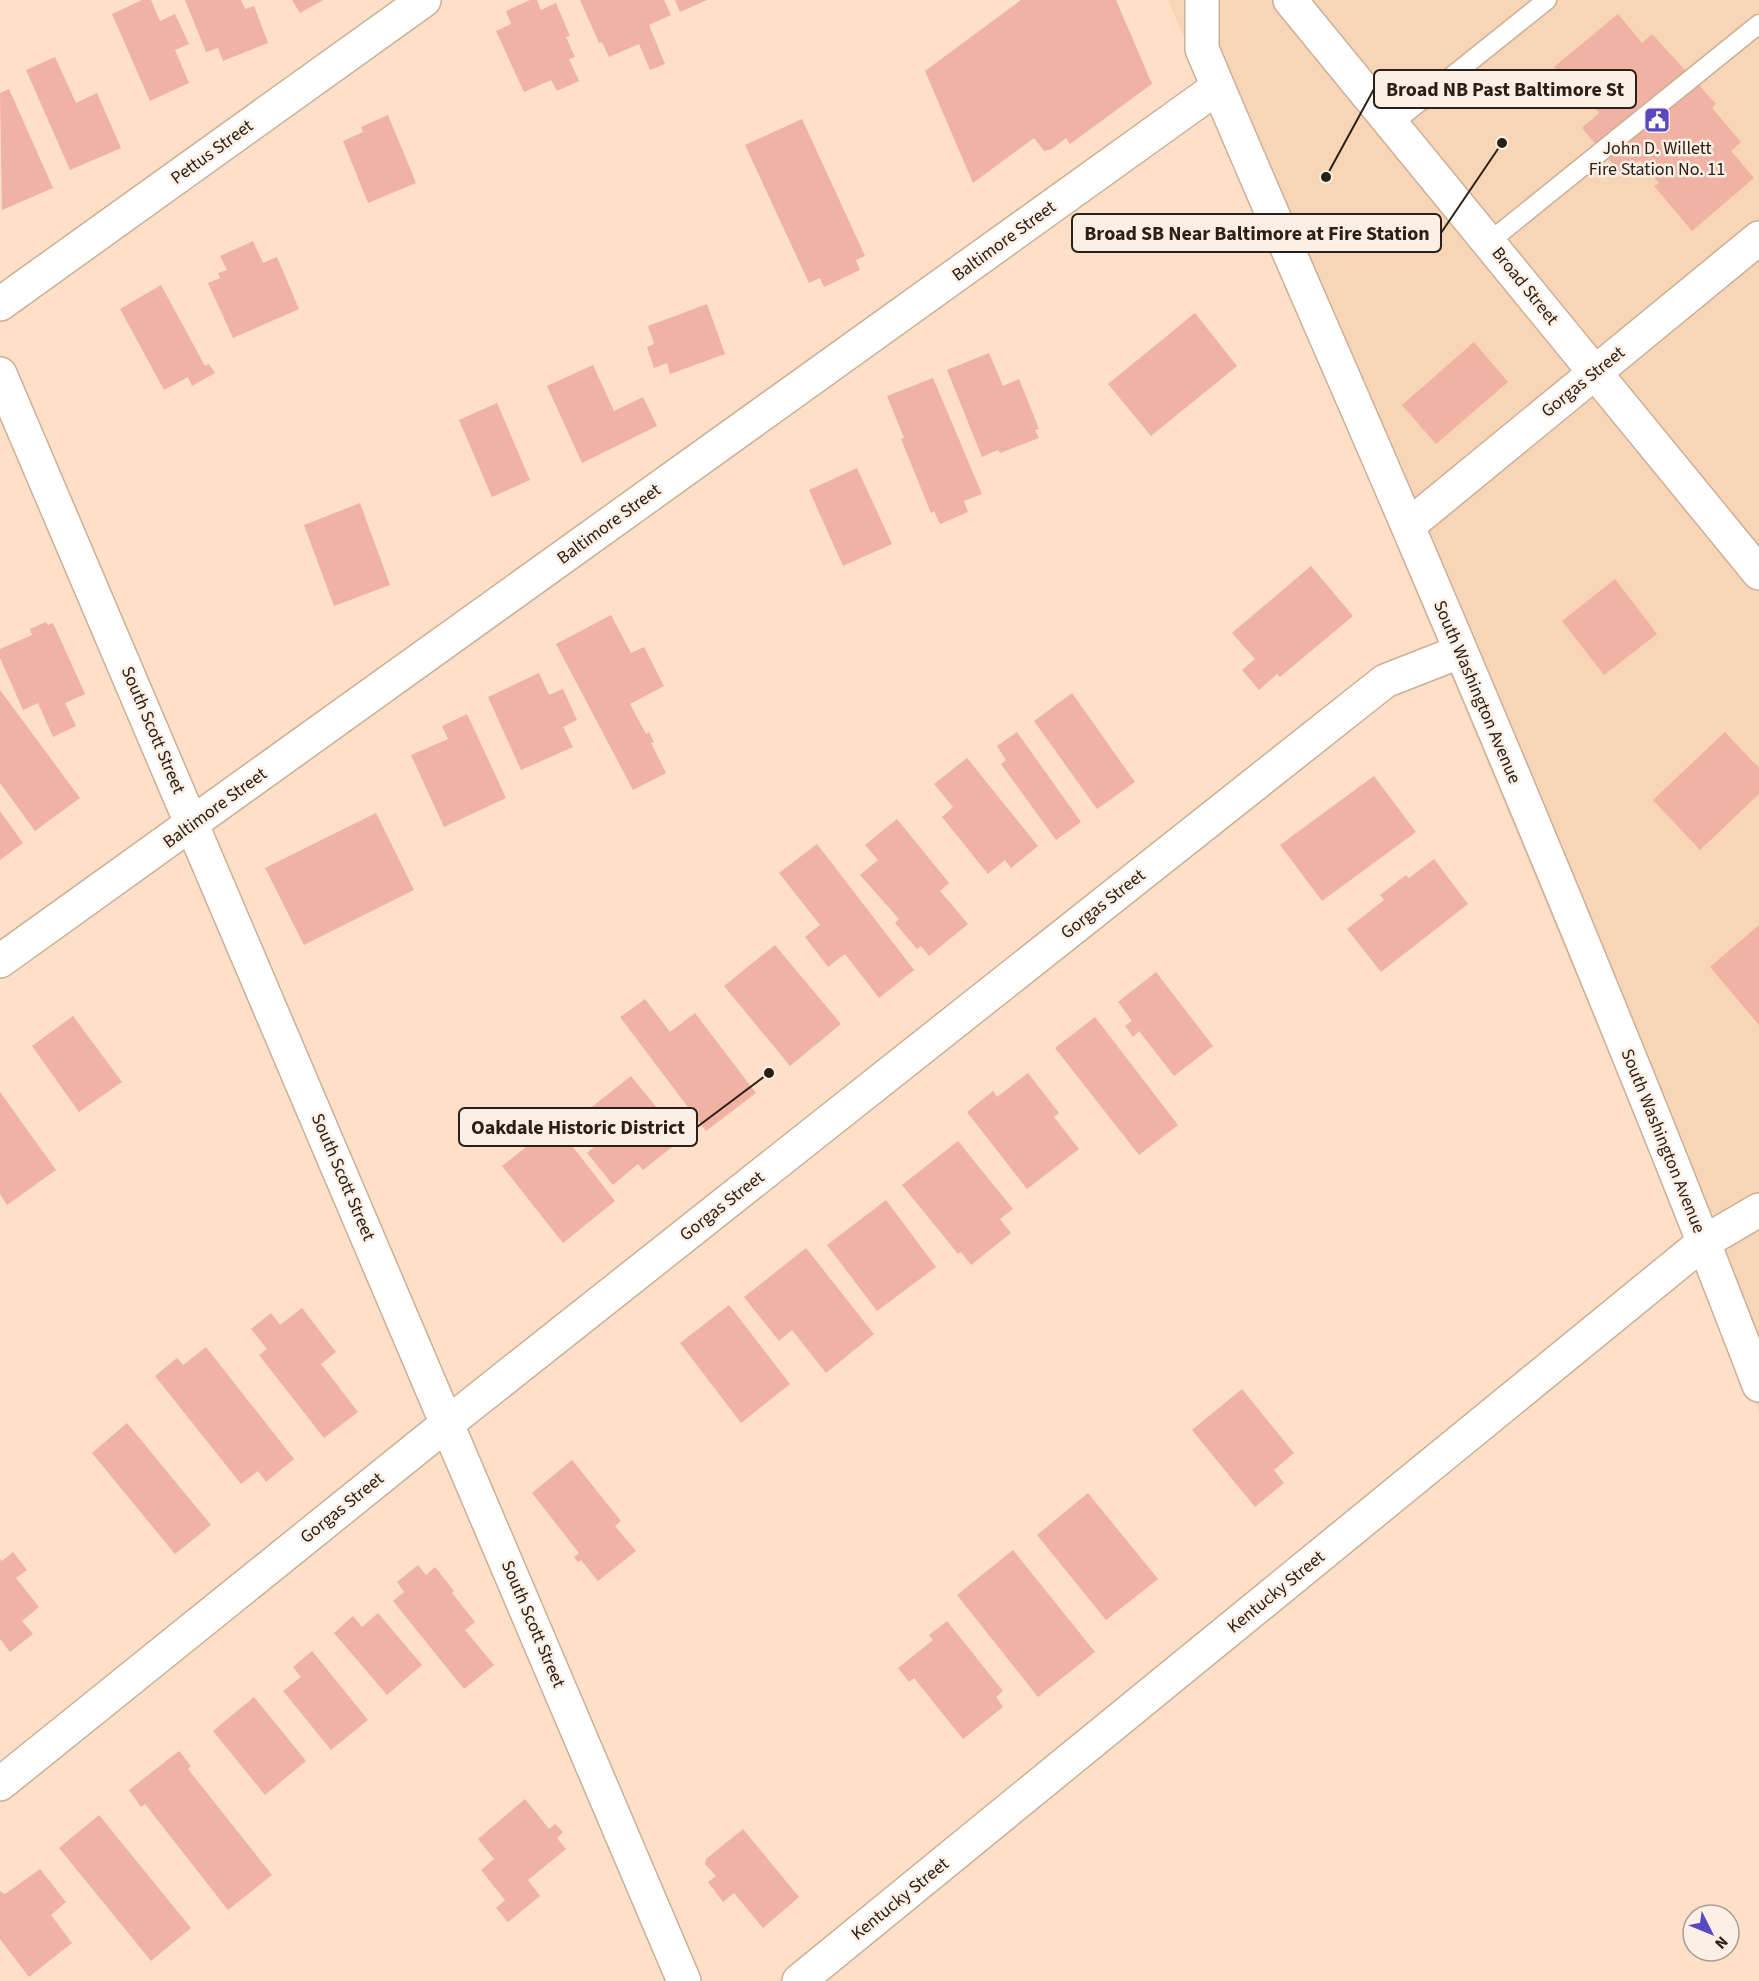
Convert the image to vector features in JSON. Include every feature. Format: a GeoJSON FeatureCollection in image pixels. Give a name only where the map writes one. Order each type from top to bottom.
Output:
{"type":"FeatureCollection","features":[{"type":"Feature","properties":{"kind":"street","name":"Pettus Street"},"geometry":{"type":"LineString","coordinates":[[0,304],[424,0]]}},
{"type":"Feature","properties":{"kind":"street","name":"South Washington Avenue"},"geometry":{"type":"LineString","coordinates":[[1202,0],[1202,49],[1408,526],[1704,1242],[1759,1385]]}},
{"type":"Feature","properties":{"kind":"street","name":"Broad Street"},"geometry":{"type":"LineString","coordinates":[[1290,0],[1759,573]]}},
{"type":"Feature","properties":{"kind":"street","name":"Baltimore Street"},"geometry":{"type":"LineString","coordinates":[[0,961],[1218,87]]}},
{"type":"Feature","properties":{"kind":"street","name":"Gorgas Street"},"geometry":{"type":"LineString","coordinates":[[1408,526],[1759,238]]}},
{"type":"Feature","properties":{"kind":"street","name":"South Scott Street"},"geometry":{"type":"LineString","coordinates":[[0,374],[684,1981]]}},
{"type":"Feature","properties":{"kind":"street","name":"Gorgas Street"},"geometry":{"type":"LineString","coordinates":[[0,1784],[448,1423],[1385,681],[1459,652]]}},
{"type":"Feature","properties":{"kind":"street","name":"Kentucky Street"},"geometry":{"type":"LineString","coordinates":[[799,1981],[1704,1242],[1759,1210]]}},
{"type":"Feature","properties":{"kind":"lane"},"geometry":{"type":"LineString","coordinates":[[1392,124],[1547,0]]}},
{"type":"Feature","properties":{"kind":"lane"},"geometry":{"type":"LineString","coordinates":[[1489,242],[1759,24]]}},
{"type":"Feature","properties":{"kind":"shaded area"},"geometry":{"type":"Polygon","coordinates":[[[1168,0],[1759,0],[1759,1412],[1168,0]]]}},
{"type":"Feature","properties":{"kind":"building"},"geometry":{"type":"Polygon","coordinates":[[[142,0],[151,0],[160,21],[175,14],[189,44],[175,50],[189,83],[150,101],[112,14],[142,0]]]}},
{"type":"Feature","properties":{"kind":"building"},"geometry":{"type":"Polygon","coordinates":[[[185,0],[241,0],[245,9],[254,6],[268,43],[223,61],[218,48],[206,52],[185,0]]]}},
{"type":"Feature","properties":{"kind":"building"},"geometry":{"type":"Polygon","coordinates":[[[292,0],[323,0],[300,13],[292,0]]]}},
{"type":"Feature","properties":{"kind":"building"},"geometry":{"type":"Polygon","coordinates":[[[530,0],[537,0],[541,10],[556,3],[570,36],[566,37],[575,57],[569,59],[579,81],[557,91],[551,80],[524,92],[496,31],[511,24],[506,11],[530,0]]]}},
{"type":"Feature","properties":{"kind":"building"},"geometry":{"type":"Polygon","coordinates":[[[580,0],[664,0],[671,15],[649,25],[665,64],[650,70],[639,44],[609,57],[602,42],[599,43],[580,0]]]}},
{"type":"Feature","properties":{"kind":"building"},"geometry":{"type":"Polygon","coordinates":[[[675,0],[707,0],[680,12],[675,0]]]}},
{"type":"Feature","properties":{"kind":"building"},"geometry":{"type":"Polygon","coordinates":[[[1021,0],[1116,0],[1152,84],[1070,144],[1066,138],[1052,149],[1044,151],[1034,138],[973,183],[925,71],[1021,0]]]}},
{"type":"Feature","properties":{"kind":"building","name":"John D. Willett Fire Station No. 11"},"geometry":{"type":"Polygon","coordinates":[[[1618,14],[1642,43],[1652,34],[1716,104],[1712,108],[1741,142],[1731,151],[1754,178],[1692,231],[1654,186],[1659,183],[1640,160],[1622,175],[1582,128],[1599,113],[1583,94],[1580,97],[1554,67],[1618,14]]]}},
{"type":"Feature","properties":{"kind":"building"},"geometry":{"type":"Polygon","coordinates":[[[55,57],[76,103],[97,93],[121,148],[70,170],[26,70],[55,57]]]}},
{"type":"Feature","properties":{"kind":"building"},"geometry":{"type":"Polygon","coordinates":[[[9,89],[53,188],[2,210],[0,93],[9,89]]]}},
{"type":"Feature","properties":{"kind":"building"},"geometry":{"type":"Polygon","coordinates":[[[388,115],[416,183],[368,203],[343,141],[363,132],[361,127],[388,115]]]}},
{"type":"Feature","properties":{"kind":"building"},"geometry":{"type":"Polygon","coordinates":[[[802,119],[865,256],[856,260],[860,270],[824,287],[820,278],[809,283],[745,145],[802,119]]]}},
{"type":"Feature","properties":{"kind":"building"},"geometry":{"type":"Polygon","coordinates":[[[253,241],[263,263],[277,257],[299,309],[233,338],[208,283],[220,278],[218,273],[227,270],[220,256],[253,241]]]}},
{"type":"Feature","properties":{"kind":"building"},"geometry":{"type":"Polygon","coordinates":[[[161,285],[205,366],[209,364],[215,373],[192,386],[188,377],[164,390],[120,309],[161,285]]]}},
{"type":"Feature","properties":{"kind":"building"},"geometry":{"type":"Polygon","coordinates":[[[707,304],[725,354],[670,374],[667,363],[654,368],[647,347],[654,344],[648,326],[707,304]]]}},
{"type":"Feature","properties":{"kind":"building"},"geometry":{"type":"Polygon","coordinates":[[[1195,313],[1237,366],[1151,436],[1108,384],[1195,313]]]}},
{"type":"Feature","properties":{"kind":"building"},"geometry":{"type":"Polygon","coordinates":[[[1474,342],[1508,382],[1436,444],[1402,405],[1474,342]]]}},
{"type":"Feature","properties":{"kind":"building"},"geometry":{"type":"Polygon","coordinates":[[[989,353],[1003,386],[1019,379],[1039,429],[1035,430],[1039,438],[1000,453],[998,450],[982,457],[947,370],[989,353]]]}},
{"type":"Feature","properties":{"kind":"building"},"geometry":{"type":"Polygon","coordinates":[[[593,365],[614,411],[643,397],[657,426],[582,463],[547,386],[593,365]]]}},
{"type":"Feature","properties":{"kind":"building"},"geometry":{"type":"Polygon","coordinates":[[[933,378],[982,494],[964,501],[968,512],[940,524],[934,511],[931,513],[901,439],[904,438],[887,396],[933,378]]]}},
{"type":"Feature","properties":{"kind":"building"},"geometry":{"type":"Polygon","coordinates":[[[497,403],[530,480],[492,497],[459,420],[497,403]]]}},
{"type":"Feature","properties":{"kind":"building"},"geometry":{"type":"Polygon","coordinates":[[[857,468],[892,544],[843,566],[809,490],[857,468]]]}},
{"type":"Feature","properties":{"kind":"building"},"geometry":{"type":"Polygon","coordinates":[[[360,503],[390,585],[334,606],[304,525],[360,503]]]}},
{"type":"Feature","properties":{"kind":"building"},"geometry":{"type":"Polygon","coordinates":[[[1311,566],[1353,616],[1280,677],[1277,674],[1259,690],[1242,670],[1255,659],[1232,633],[1311,566]]]}},
{"type":"Feature","properties":{"kind":"building"},"geometry":{"type":"Polygon","coordinates":[[[1615,579],[1657,634],[1604,675],[1562,621],[1615,579]]]}},
{"type":"Feature","properties":{"kind":"building"},"geometry":{"type":"Polygon","coordinates":[[[611,615],[631,653],[644,647],[664,686],[630,704],[646,734],[649,732],[654,742],[651,743],[666,773],[633,790],[556,644],[611,615]]]}},
{"type":"Feature","properties":{"kind":"building"},"geometry":{"type":"Polygon","coordinates":[[[46,622],[48,625],[53,623],[85,694],[65,703],[76,726],[53,737],[38,703],[23,710],[0,658],[0,649],[32,635],[30,629],[46,622]]]}},
{"type":"Feature","properties":{"kind":"building"},"geometry":{"type":"Polygon","coordinates":[[[539,673],[549,695],[563,689],[577,720],[563,727],[573,747],[521,770],[488,697],[539,673]]]}},
{"type":"Feature","properties":{"kind":"building"},"geometry":{"type":"Polygon","coordinates":[[[0,690],[80,798],[35,831],[0,783],[0,690]]]}},
{"type":"Feature","properties":{"kind":"building"},"geometry":{"type":"Polygon","coordinates":[[[1072,693],[1135,782],[1097,809],[1034,721],[1072,693]]]}},
{"type":"Feature","properties":{"kind":"building"},"geometry":{"type":"Polygon","coordinates":[[[467,714],[506,798],[444,827],[411,755],[448,739],[442,726],[467,714]]]}},
{"type":"Feature","properties":{"kind":"building"},"geometry":{"type":"Polygon","coordinates":[[[1017,732],[1081,822],[1056,840],[1001,764],[1006,760],[997,746],[1017,732]]]}},
{"type":"Feature","properties":{"kind":"building"},"geometry":{"type":"Polygon","coordinates":[[[1725,732],[1759,768],[1759,794],[1700,850],[1653,800],[1725,732]]]}},
{"type":"Feature","properties":{"kind":"building"},"geometry":{"type":"Polygon","coordinates":[[[967,758],[1038,846],[1011,868],[1005,860],[988,874],[942,817],[953,807],[934,784],[967,758]]]}},
{"type":"Feature","properties":{"kind":"building"},"geometry":{"type":"Polygon","coordinates":[[[1374,776],[1416,832],[1322,901],[1280,845],[1374,776]]]}},
{"type":"Feature","properties":{"kind":"building"},"geometry":{"type":"Polygon","coordinates":[[[0,811],[23,843],[0,860],[0,811]]]}},
{"type":"Feature","properties":{"kind":"building"},"geometry":{"type":"Polygon","coordinates":[[[376,813],[414,890],[304,945],[265,868],[376,813]]]}},
{"type":"Feature","properties":{"kind":"building"},"geometry":{"type":"Polygon","coordinates":[[[897,819],[949,883],[940,891],[968,924],[929,956],[921,946],[917,949],[895,923],[899,919],[860,875],[878,860],[865,845],[897,819]]]}},
{"type":"Feature","properties":{"kind":"building"},"geometry":{"type":"Polygon","coordinates":[[[817,844],[914,970],[879,998],[845,954],[828,967],[805,937],[820,925],[779,873],[817,844]]]}},
{"type":"Feature","properties":{"kind":"building"},"geometry":{"type":"Polygon","coordinates":[[[1434,859],[1468,904],[1381,972],[1347,929],[1384,900],[1380,895],[1406,875],[1409,878],[1434,859]]]}},
{"type":"Feature","properties":{"kind":"building"},"geometry":{"type":"Polygon","coordinates":[[[1759,925],[1759,1025],[1710,967],[1759,925]]]}},
{"type":"Feature","properties":{"kind":"building"},"geometry":{"type":"Polygon","coordinates":[[[775,945],[841,1024],[790,1066],[724,986],[775,945]]]}},
{"type":"Feature","properties":{"kind":"building"},"geometry":{"type":"Polygon","coordinates":[[[1156,972],[1213,1046],[1174,1076],[1139,1031],[1133,1037],[1125,1026],[1132,1021],[1118,1002],[1156,972]]]}},
{"type":"Feature","properties":{"kind":"building"},"geometry":{"type":"Polygon","coordinates":[[[645,999],[670,1032],[695,1013],[756,1093],[706,1131],[620,1017],[645,999]]]}},
{"type":"Feature","properties":{"kind":"building"},"geometry":{"type":"Polygon","coordinates":[[[73,1016],[122,1082],[79,1112],[32,1046],[73,1016]]]}},
{"type":"Feature","properties":{"kind":"building"},"geometry":{"type":"Polygon","coordinates":[[[1095,1017],[1178,1125],[1139,1155],[1055,1048],[1095,1017]]]}},
{"type":"Feature","properties":{"kind":"building"},"geometry":{"type":"Polygon","coordinates":[[[1028,1073],[1059,1113],[1054,1117],[1079,1149],[1027,1189],[967,1112],[993,1091],[997,1097],[1028,1073]]]}},
{"type":"Feature","properties":{"kind":"building"},"geometry":{"type":"Polygon","coordinates":[[[631,1076],[682,1139],[643,1170],[638,1164],[613,1185],[587,1153],[600,1142],[588,1126],[597,1118],[589,1109],[631,1076]]]}},
{"type":"Feature","properties":{"kind":"building"},"geometry":{"type":"Polygon","coordinates":[[[0,1092],[56,1170],[7,1205],[0,1194],[0,1092]]]}},
{"type":"Feature","properties":{"kind":"building"},"geometry":{"type":"Polygon","coordinates":[[[555,1124],[615,1201],[563,1243],[502,1166],[555,1124]]]}},
{"type":"Feature","properties":{"kind":"building"},"geometry":{"type":"Polygon","coordinates":[[[958,1141],[1013,1209],[1000,1219],[1011,1233],[971,1265],[961,1252],[958,1254],[902,1185],[958,1141]]]}},
{"type":"Feature","properties":{"kind":"building"},"geometry":{"type":"Polygon","coordinates":[[[886,1200],[936,1267],[877,1311],[827,1245],[886,1200]]]}},
{"type":"Feature","properties":{"kind":"building"},"geometry":{"type":"Polygon","coordinates":[[[806,1248],[874,1334],[826,1373],[792,1330],[779,1341],[744,1297],[806,1248]]]}},
{"type":"Feature","properties":{"kind":"building"},"geometry":{"type":"Polygon","coordinates":[[[729,1305],[790,1384],[741,1423],[680,1343],[729,1305]]]}},
{"type":"Feature","properties":{"kind":"building"},"geometry":{"type":"Polygon","coordinates":[[[302,1308],[336,1352],[321,1364],[358,1412],[324,1438],[259,1355],[267,1349],[251,1329],[271,1313],[280,1325],[302,1308]]]}},
{"type":"Feature","properties":{"kind":"building"},"geometry":{"type":"Polygon","coordinates":[[[206,1347],[294,1459],[266,1482],[258,1471],[241,1484],[155,1376],[177,1358],[183,1365],[206,1347]]]}},
{"type":"Feature","properties":{"kind":"building"},"geometry":{"type":"Polygon","coordinates":[[[1242,1389],[1294,1453],[1274,1470],[1284,1483],[1255,1507],[1192,1430],[1242,1389]]]}},
{"type":"Feature","properties":{"kind":"building"},"geometry":{"type":"Polygon","coordinates":[[[127,1423],[211,1525],[175,1554],[92,1453],[127,1423]]]}},
{"type":"Feature","properties":{"kind":"building"},"geometry":{"type":"Polygon","coordinates":[[[572,1460],[621,1521],[615,1526],[636,1551],[598,1581],[581,1560],[578,1562],[574,1557],[579,1553],[532,1493],[572,1460]]]}},
{"type":"Feature","properties":{"kind":"building"},"geometry":{"type":"Polygon","coordinates":[[[1088,1493],[1158,1579],[1106,1620],[1037,1535],[1088,1493]]]}},
{"type":"Feature","properties":{"kind":"building"},"geometry":{"type":"Polygon","coordinates":[[[1013,1550],[1095,1652],[1038,1697],[957,1595],[1013,1550]]]}},
{"type":"Feature","properties":{"kind":"building"},"geometry":{"type":"Polygon","coordinates":[[[13,1552],[27,1570],[16,1578],[39,1607],[22,1621],[33,1634],[10,1652],[0,1639],[0,1559],[2,1561],[13,1552]]]}},
{"type":"Feature","properties":{"kind":"building"},"geometry":{"type":"Polygon","coordinates":[[[418,1565],[426,1575],[435,1567],[454,1591],[452,1593],[475,1622],[465,1630],[494,1665],[464,1689],[393,1601],[404,1592],[397,1582],[418,1565]]]}},
{"type":"Feature","properties":{"kind":"building"},"geometry":{"type":"Polygon","coordinates":[[[378,1613],[422,1665],[387,1695],[334,1633],[353,1616],[362,1627],[378,1613]]]}},
{"type":"Feature","properties":{"kind":"building"},"geometry":{"type":"Polygon","coordinates":[[[947,1621],[1003,1691],[996,1697],[1003,1707],[963,1739],[914,1678],[909,1682],[898,1668],[933,1640],[929,1635],[947,1621]]]}},
{"type":"Feature","properties":{"kind":"building"},"geometry":{"type":"Polygon","coordinates":[[[312,1651],[368,1720],[331,1750],[283,1691],[301,1677],[293,1667],[312,1651]]]}},
{"type":"Feature","properties":{"kind":"building"},"geometry":{"type":"Polygon","coordinates":[[[254,1697],[306,1761],[265,1795],[213,1731],[254,1697]]]}},
{"type":"Feature","properties":{"kind":"building"},"geometry":{"type":"Polygon","coordinates":[[[179,1751],[191,1766],[188,1769],[272,1875],[228,1910],[145,1804],[141,1807],[129,1790],[179,1751]]]}},
{"type":"Feature","properties":{"kind":"building"},"geometry":{"type":"Polygon","coordinates":[[[525,1799],[549,1829],[555,1824],[563,1832],[557,1838],[566,1849],[528,1880],[540,1896],[508,1922],[496,1908],[505,1900],[481,1870],[494,1859],[478,1839],[525,1799]]]}},
{"type":"Feature","properties":{"kind":"building"},"geometry":{"type":"Polygon","coordinates":[[[99,1815],[191,1928],[151,1961],[59,1848],[99,1815]]]}},
{"type":"Feature","properties":{"kind":"building"},"geometry":{"type":"Polygon","coordinates":[[[743,1829],[799,1897],[763,1928],[734,1893],[723,1902],[708,1882],[716,1876],[705,1864],[706,1859],[743,1829]]]}},
{"type":"Feature","properties":{"kind":"building"},"geometry":{"type":"Polygon","coordinates":[[[40,1869],[66,1902],[51,1915],[72,1943],[29,1977],[0,1939],[0,1891],[5,1894],[40,1869]]]}},
{"type":"Feature","properties":{"kind":"place","name":"John D. Willett Fire Station No. 11"},"geometry":{"type":"Point","coordinates":[1657,120]}},
{"type":"Feature","properties":{"kind":"place","name":"Broad SB Near Baltimore at Fire Station"},"geometry":{"type":"Point","coordinates":[1502,143]}},
{"type":"Feature","properties":{"kind":"place","name":"Broad NB Past Baltimore St"},"geometry":{"type":"Point","coordinates":[1326,177]}},
{"type":"Feature","properties":{"kind":"place","name":"Oakdale Historic District"},"geometry":{"type":"Point","coordinates":[769,1073]}}]}
